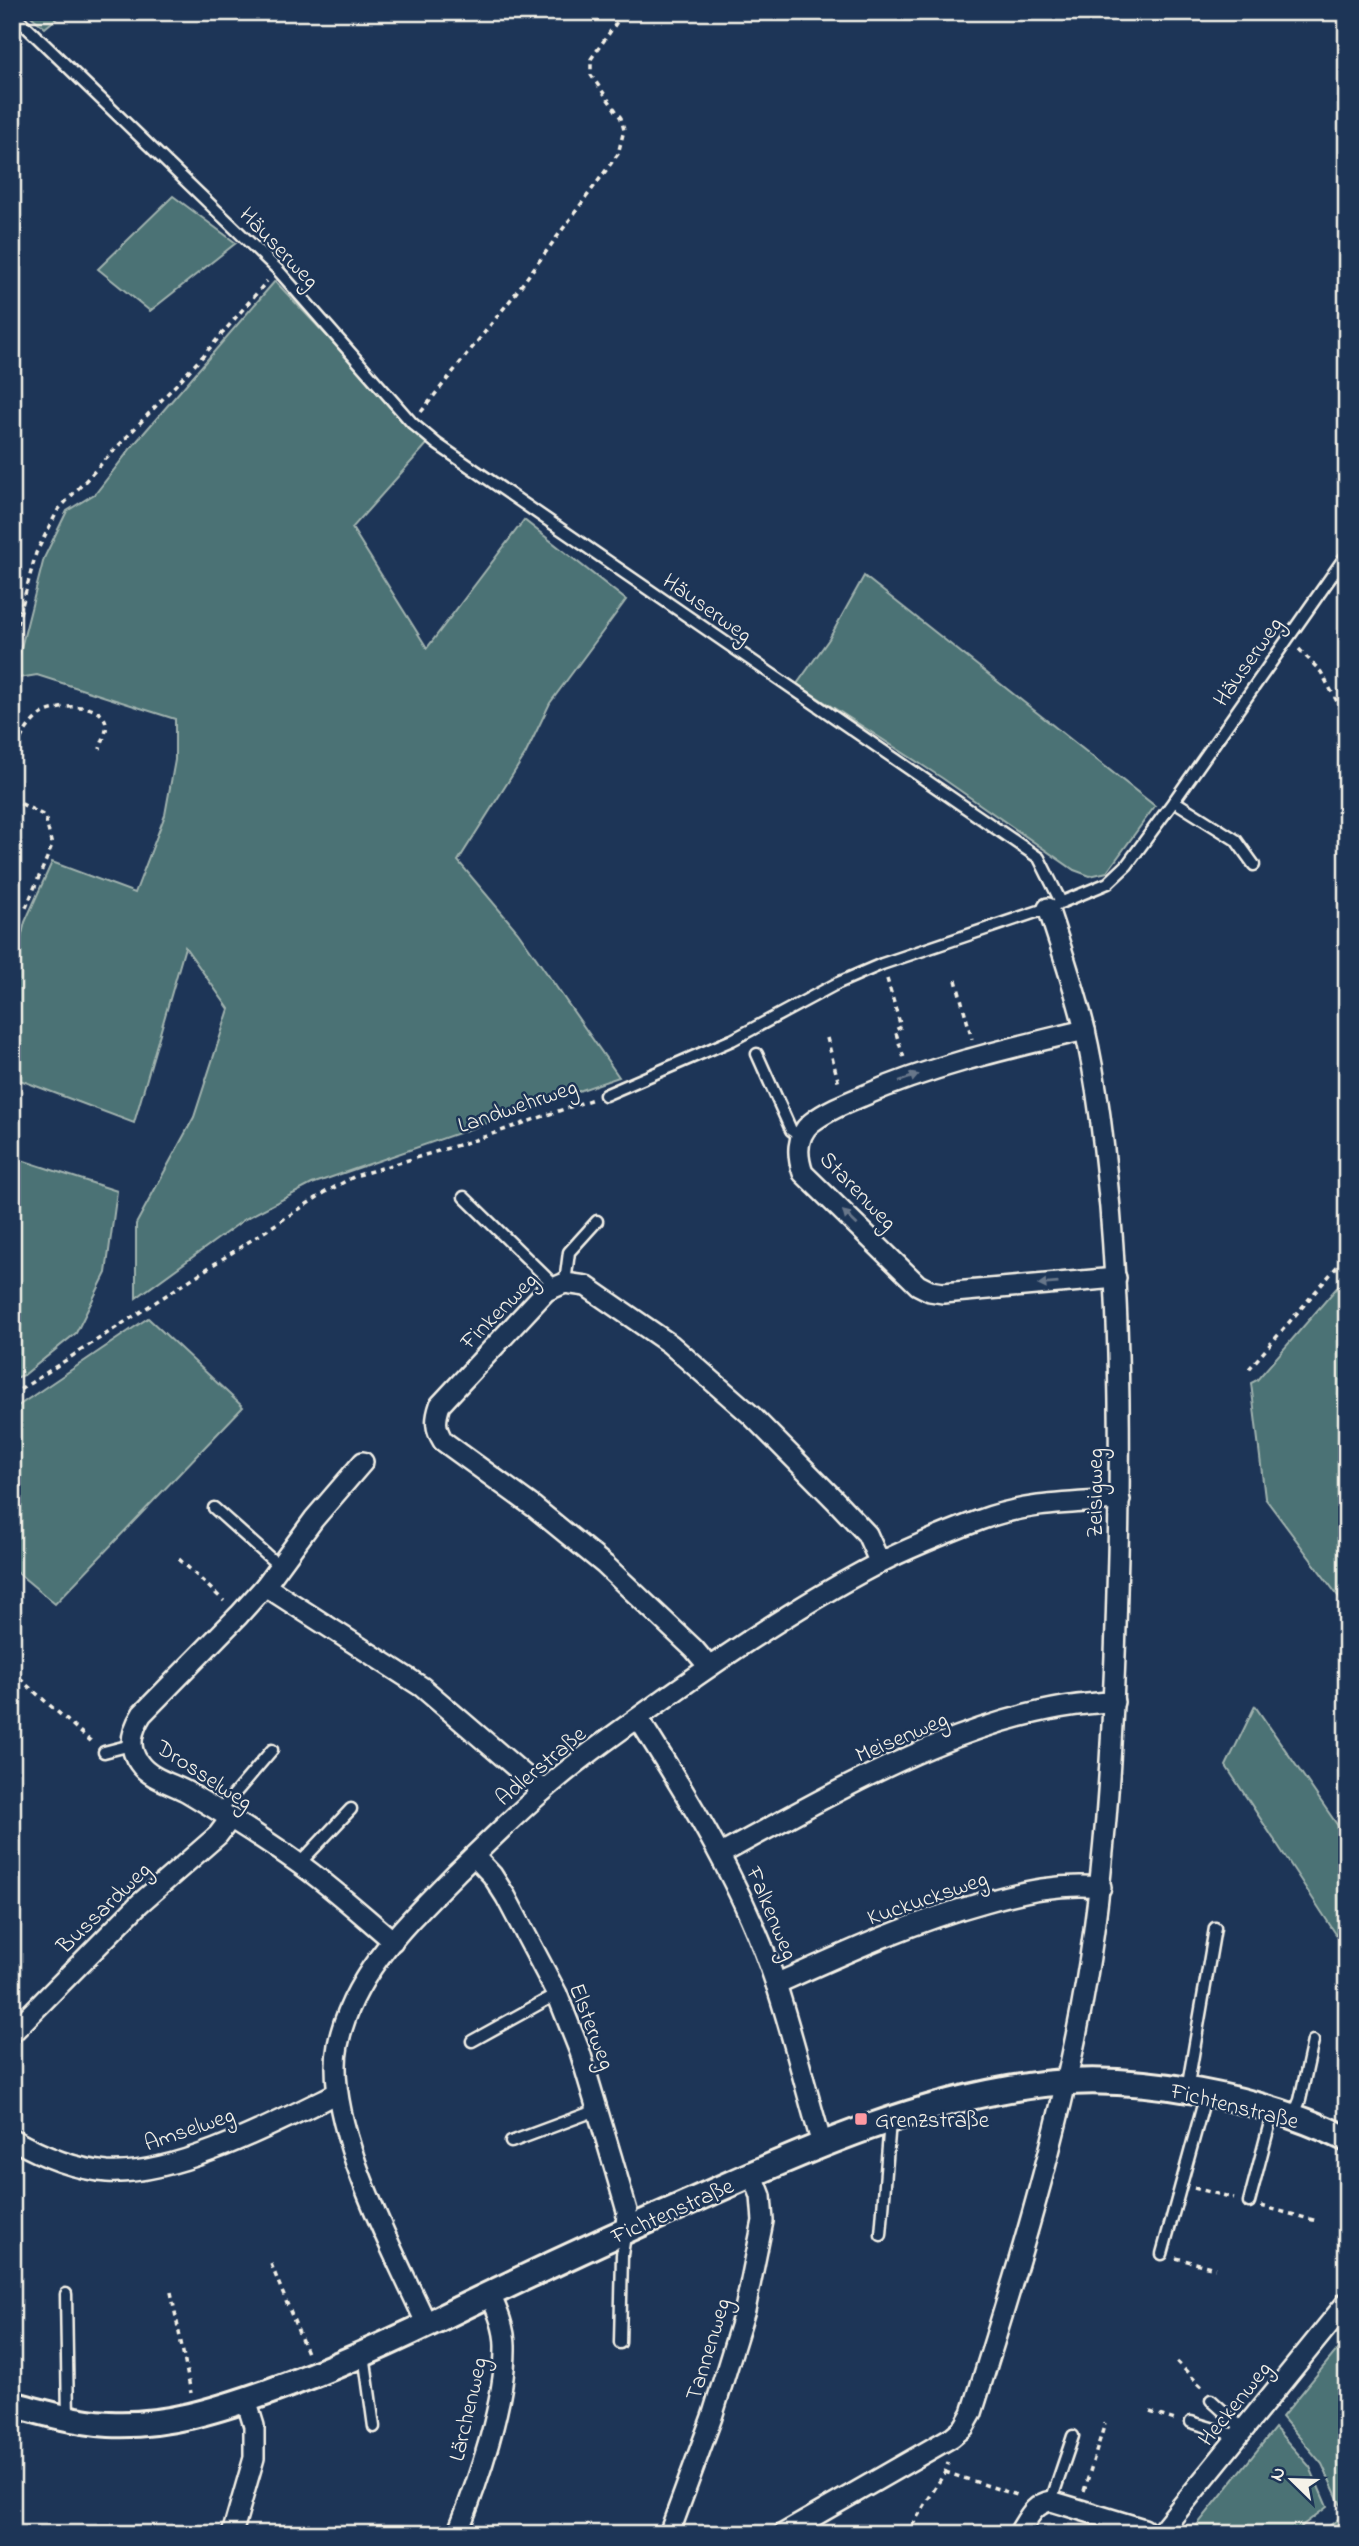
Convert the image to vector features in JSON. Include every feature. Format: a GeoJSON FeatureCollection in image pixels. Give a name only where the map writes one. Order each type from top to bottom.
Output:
{"type":"FeatureCollection","features":[{"type":"Feature","properties":{"kind":"street","name":"Zeisigweg"},"geometry":{"type":"LineString","coordinates":[[1055,905],[1085,1030],[1106,1160],[1116,1278],[1120,1500],[1114,1702],[1101,1887],[1090,1961],[1066,2082]]}},
{"type":"Feature","properties":{"kind":"street","name":"Starenweg"},"geometry":{"type":"LineString","coordinates":[[1085,1030],[976,1056],[909,1077],[844,1104],[810,1124],[801,1138],[798,1151],[803,1173],[918,1285],[930,1291],[943,1293],[1116,1278]]}},
{"type":"Feature","properties":{"kind":"street","name":"Finkenweg"},"geometry":{"type":"LineString","coordinates":[[709,1667],[694,1649],[604,1564],[534,1507],[443,1441],[436,1429],[440,1405],[445,1398],[546,1291],[560,1284],[586,1286],[670,1344],[751,1415],[867,1534],[880,1563]]}},
{"type":"Feature","properties":{"kind":"street","name":"Drosselweg"},"geometry":{"type":"LineString","coordinates":[[363,1462],[314,1519],[240,1615],[142,1714],[135,1725],[131,1745],[140,1766],[224,1815],[299,1864],[393,1941]]}},
{"type":"Feature","properties":{"kind":"street","name":"Adlerstraße"},"geometry":{"type":"LineString","coordinates":[[427,2325],[365,2188],[337,2093],[337,2048],[350,2004],[360,1984],[393,1941],[474,1856],[543,1791],[709,1667],[802,1607],[880,1563],[982,1520],[1037,1505],[1120,1500]]}},
{"type":"Feature","properties":{"kind":"street"},"geometry":{"type":"LineString","coordinates":[[265,1586],[422,1687],[543,1791]]}},
{"type":"Feature","properties":{"kind":"street","name":"Meisenweg"},"geometry":{"type":"LineString","coordinates":[[721,1854],[856,1782],[978,1730],[1064,1706],[1114,1702]]}},
{"type":"Feature","properties":{"kind":"street","name":"Falkenweg"},"geometry":{"type":"LineString","coordinates":[[638,1718],[721,1854],[776,1984],[822,2144]]}},
{"type":"Feature","properties":{"kind":"street","name":"Bussardweg"},"geometry":{"type":"LineString","coordinates":[[12,2033],[144,1899],[218,1835],[224,1815]]}},
{"type":"Feature","properties":{"kind":"street","name":"Elsterweg"},"geometry":{"type":"LineString","coordinates":[[474,1856],[492,1875],[506,1897],[557,1994],[580,2052],[627,2211],[626,2230]]}},
{"type":"Feature","properties":{"kind":"street","name":"Kuckucksweg"},"geometry":{"type":"LineString","coordinates":[[776,1984],[905,1927],[937,1916],[1042,1888],[1065,1885],[1101,1887]]}},
{"type":"Feature","properties":{"kind":"street"},"geometry":{"type":"LineString","coordinates":[[783,2534],[952,2437],[964,2427],[972,2413],[1017,2270],[1066,2082]]}},
{"type":"Feature","properties":{"kind":"street","name":"Fichtenstraße"},"geometry":{"type":"LineString","coordinates":[[12,2403],[68,2419],[109,2424],[150,2423],[195,2415],[246,2400],[316,2375],[364,2354],[626,2230],[822,2144],[948,2103],[999,2091],[1066,2082],[1129,2083],[1196,2092],[1283,2114],[1347,2139]]}},
{"type":"Feature","properties":{"kind":"street","name":"Amselweg"},"geometry":{"type":"LineString","coordinates":[[12,2138],[54,2159],[86,2168],[107,2172],[135,2171],[209,2150],[337,2093]]}},
{"type":"Feature","properties":{"kind":"street","name":"Tannenweg"},"geometry":{"type":"LineString","coordinates":[[669,2534],[712,2417],[745,2310],[763,2221],[761,2196],[752,2173]]}},
{"type":"Feature","properties":{"kind":"street","name":"Lärchenweg"},"geometry":{"type":"LineString","coordinates":[[457,2534],[488,2442],[503,2376],[505,2344],[501,2322],[490,2294]]}},
{"type":"Feature","properties":{"kind":"street","name":"Heckenweg"},"geometry":{"type":"LineString","coordinates":[[1159,2534],[1347,2302]]}},
{"type":"Feature","properties":{"kind":"street"},"geometry":{"type":"LineString","coordinates":[[232,2534],[254,2458],[254,2426],[246,2400]]}},
{"type":"Feature","properties":{"kind":"street"},"geometry":{"type":"LineString","coordinates":[[1018,2534],[1046,2502],[1144,2529],[1150,2534]]}},
{"type":"Feature","properties":{"kind":"lane","name":"Häuserweg"},"geometry":{"type":"LineString","coordinates":[[12,13],[277,268],[412,423],[437,444],[1039,858],[1055,905],[1108,883],[1127,865],[1347,554]]}},
{"type":"Feature","properties":{"kind":"lane"},"geometry":{"type":"LineString","coordinates":[[1174,801],[1236,840],[1254,865]]}},
{"type":"Feature","properties":{"kind":"lane","name":"Landwehrweg"},"geometry":{"type":"LineString","coordinates":[[605,1095],[733,1040],[838,983],[882,964],[1055,905]]}},
{"type":"Feature","properties":{"kind":"lane"},"geometry":{"type":"LineString","coordinates":[[757,1054],[791,1130],[801,1138]]}},
{"type":"Feature","properties":{"kind":"lane"},"geometry":{"type":"LineString","coordinates":[[464,1197],[560,1284],[569,1251],[597,1221]]}},
{"type":"Feature","properties":{"kind":"lane"},"geometry":{"type":"LineString","coordinates":[[214,1508],[279,1566]]}},
{"type":"Feature","properties":{"kind":"lane"},"geometry":{"type":"LineString","coordinates":[[104,1752],[131,1745]]}},
{"type":"Feature","properties":{"kind":"lane"},"geometry":{"type":"LineString","coordinates":[[224,1815],[272,1750]]}},
{"type":"Feature","properties":{"kind":"lane"},"geometry":{"type":"LineString","coordinates":[[299,1864],[351,1809]]}},
{"type":"Feature","properties":{"kind":"lane"},"geometry":{"type":"LineString","coordinates":[[1162,2254],[1196,2092],[1215,1928]]}},
{"type":"Feature","properties":{"kind":"lane"},"geometry":{"type":"LineString","coordinates":[[472,2041],[557,1994]]}},
{"type":"Feature","properties":{"kind":"lane"},"geometry":{"type":"LineString","coordinates":[[1249,2202],[1283,2114],[1300,2100],[1312,2041]]}},
{"type":"Feature","properties":{"kind":"lane"},"geometry":{"type":"LineString","coordinates":[[511,2142],[597,2110]]}},
{"type":"Feature","properties":{"kind":"lane"},"geometry":{"type":"LineString","coordinates":[[881,2235],[890,2121]]}},
{"type":"Feature","properties":{"kind":"lane"},"geometry":{"type":"LineString","coordinates":[[620,2343],[622,2255],[626,2230]]}},
{"type":"Feature","properties":{"kind":"lane"},"geometry":{"type":"LineString","coordinates":[[66,2294],[68,2419]]}},
{"type":"Feature","properties":{"kind":"lane"},"geometry":{"type":"LineString","coordinates":[[364,2354],[374,2427]]}},
{"type":"Feature","properties":{"kind":"lane"},"geometry":{"type":"LineString","coordinates":[[1211,2400],[1241,2433]]}},
{"type":"Feature","properties":{"kind":"lane"},"geometry":{"type":"LineString","coordinates":[[1191,2422],[1241,2433]]}},
{"type":"Feature","properties":{"kind":"lane"},"geometry":{"type":"LineString","coordinates":[[1046,2502],[1073,2436]]}},
{"type":"Feature","properties":{"kind":"path"},"geometry":{"type":"LineString","coordinates":[[412,423],[512,298],[618,154],[624,130],[621,118],[591,75],[591,67],[592,59],[624,12]]}},
{"type":"Feature","properties":{"kind":"path"},"geometry":{"type":"LineString","coordinates":[[12,643],[36,553],[58,510],[194,365],[277,268]]}},
{"type":"Feature","properties":{"kind":"path"},"geometry":{"type":"LineString","coordinates":[[1288,637],[1321,672],[1347,720]]}},
{"type":"Feature","properties":{"kind":"path"},"geometry":{"type":"LineString","coordinates":[[12,757],[24,732],[40,715],[61,706],[90,708],[104,717],[107,726],[100,749]]}},
{"type":"Feature","properties":{"kind":"path"},"geometry":{"type":"LineString","coordinates":[[12,799],[45,816],[52,846],[49,859],[25,910]]}},
{"type":"Feature","properties":{"kind":"path"},"geometry":{"type":"LineString","coordinates":[[882,964],[901,1027],[895,1030],[909,1077]]}},
{"type":"Feature","properties":{"kind":"path"},"geometry":{"type":"LineString","coordinates":[[956,980],[976,1056]]}},
{"type":"Feature","properties":{"kind":"path"},"geometry":{"type":"LineString","coordinates":[[827,1038],[844,1104]]}},
{"type":"Feature","properties":{"kind":"path","name":"Landwehrweg"},"geometry":{"type":"LineString","coordinates":[[12,1395],[324,1193],[355,1176],[475,1140],[605,1095]]}},
{"type":"Feature","properties":{"kind":"path"},"geometry":{"type":"LineString","coordinates":[[1249,1369],[1347,1255]]}},
{"type":"Feature","properties":{"kind":"path"},"geometry":{"type":"LineString","coordinates":[[179,1559],[240,1615]]}},
{"type":"Feature","properties":{"kind":"path"},"geometry":{"type":"LineString","coordinates":[[12,1672],[104,1752]]}},
{"type":"Feature","properties":{"kind":"path"},"geometry":{"type":"LineString","coordinates":[[1194,2188],[1234,2198]]}},
{"type":"Feature","properties":{"kind":"path"},"geometry":{"type":"LineString","coordinates":[[1283,2211],[1317,2221]]}},
{"type":"Feature","properties":{"kind":"path"},"geometry":{"type":"LineString","coordinates":[[1178,2258],[1215,2268]]}},
{"type":"Feature","properties":{"kind":"path"},"geometry":{"type":"LineString","coordinates":[[271,2264],[316,2375]]}},
{"type":"Feature","properties":{"kind":"path"},"geometry":{"type":"LineString","coordinates":[[171,2292],[195,2415]]}},
{"type":"Feature","properties":{"kind":"path"},"geometry":{"type":"LineString","coordinates":[[1177,2362],[1211,2396],[1211,2400]]}},
{"type":"Feature","properties":{"kind":"path"},"geometry":{"type":"LineString","coordinates":[[1150,2412],[1188,2424],[1191,2422]]}},
{"type":"Feature","properties":{"kind":"path"},"geometry":{"type":"LineString","coordinates":[[1078,2510],[1105,2423]]}},
{"type":"Feature","properties":{"kind":"path"},"geometry":{"type":"LineString","coordinates":[[907,2534],[945,2472],[953,2444],[952,2437]]}},
{"type":"Feature","properties":{"kind":"path"},"geometry":{"type":"LineString","coordinates":[[945,2472],[1046,2502]]}},
{"type":"Feature","properties":{"kind":"green space"},"geometry":{"type":"Polygon","coordinates":[[[26,12],[64,12],[45,28],[26,12]]]}},
{"type":"Feature","properties":{"kind":"green space"},"geometry":{"type":"Polygon","coordinates":[[[173,196],[236,243],[150,311],[98,269],[173,196]]]}},
{"type":"Feature","properties":{"kind":"green space"},"geometry":{"type":"Polygon","coordinates":[[[275,281],[428,443],[352,528],[427,648],[524,520],[626,600],[550,703],[525,755],[458,861],[518,932],[619,1077],[312,1184],[245,1219],[136,1298],[136,1224],[194,1117],[229,1009],[185,947],[134,1123],[12,1077],[12,975],[25,922],[52,862],[135,893],[165,815],[175,760],[175,719],[37,675],[13,679],[44,558],[67,511],[96,493],[131,448],[275,281]]]}},
{"type":"Feature","properties":{"kind":"green space"},"geometry":{"type":"Polygon","coordinates":[[[864,576],[1155,806],[1107,872],[1090,876],[1074,870],[942,778],[797,684],[829,639],[864,576]]]}},
{"type":"Feature","properties":{"kind":"green space"},"geometry":{"type":"Polygon","coordinates":[[[12,1157],[117,1191],[106,1273],[76,1333],[24,1375],[12,1379],[12,1157]]]}},
{"type":"Feature","properties":{"kind":"green space"},"geometry":{"type":"Polygon","coordinates":[[[1347,1276],[1347,1608],[1265,1498],[1251,1383],[1257,1380],[1347,1276]]]}},
{"type":"Feature","properties":{"kind":"green space"},"geometry":{"type":"Polygon","coordinates":[[[148,1318],[243,1407],[55,1604],[12,1568],[12,1410],[148,1318]]]}},
{"type":"Feature","properties":{"kind":"green space"},"geometry":{"type":"Polygon","coordinates":[[[1255,1706],[1347,1839],[1347,1951],[1226,1766],[1255,1706]]]}},
{"type":"Feature","properties":{"kind":"green space"},"geometry":{"type":"Polygon","coordinates":[[[1347,2338],[1347,2534],[1319,2534],[1345,2514],[1322,2464],[1282,2417],[1347,2338]]]}},
{"type":"Feature","properties":{"kind":"green space"},"geometry":{"type":"Polygon","coordinates":[[[1275,2428],[1310,2467],[1327,2507],[1303,2525],[1296,2534],[1190,2534],[1275,2428]]]}},
{"type":"Feature","properties":{"kind":"place","name":"Grenzstraße"},"geometry":{"type":"Point","coordinates":[861,2119]}}]}
